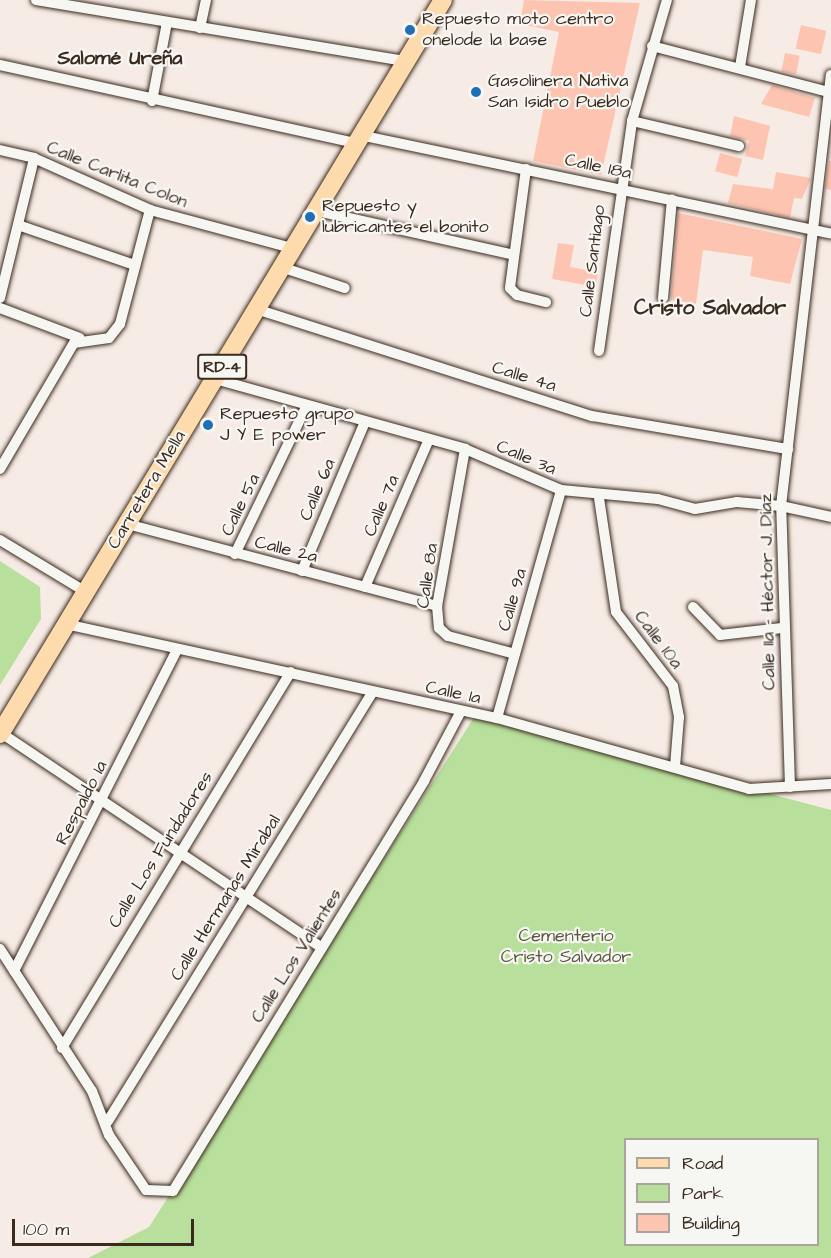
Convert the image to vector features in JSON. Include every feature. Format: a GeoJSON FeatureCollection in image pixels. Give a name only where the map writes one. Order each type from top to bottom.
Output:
{"type":"FeatureCollection","features":[{"type":"Feature","properties":{"kind":"main road","name":"Carretera Mella"},"geometry":{"type":"LineString","coordinates":[[0,734],[215,379],[313,210],[442,0]]}},
{"type":"Feature","properties":{"kind":"street"},"geometry":{"type":"LineString","coordinates":[[36,0],[403,62]]}},
{"type":"Feature","properties":{"kind":"street"},"geometry":{"type":"LineString","coordinates":[[200,28],[206,0]]}},
{"type":"Feature","properties":{"kind":"street","name":"Calle Santiago"},"geometry":{"type":"LineString","coordinates":[[599,351],[619,188],[632,121],[667,0]]}},
{"type":"Feature","properties":{"kind":"street"},"geometry":{"type":"LineString","coordinates":[[740,67],[751,0]]}},
{"type":"Feature","properties":{"kind":"street"},"geometry":{"type":"LineString","coordinates":[[152,101],[167,22]]}},
{"type":"Feature","properties":{"kind":"street"},"geometry":{"type":"LineString","coordinates":[[652,46],[740,67],[828,92]]}},
{"type":"Feature","properties":{"kind":"street","name":"Calle 18a"},"geometry":{"type":"LineString","coordinates":[[0,65],[152,101],[526,169],[831,234]]}},
{"type":"Feature","properties":{"kind":"street","name":"Calle 11a - Héctor J. Díaz"},"geometry":{"type":"LineString","coordinates":[[790,787],[782,628],[781,506],[810,229],[831,75]]}},
{"type":"Feature","properties":{"kind":"street"},"geometry":{"type":"LineString","coordinates":[[632,121],[738,146]]}},
{"type":"Feature","properties":{"kind":"street","name":"Calle Carlita Colon"},"geometry":{"type":"LineString","coordinates":[[0,150],[34,158],[150,210],[292,248]]}},
{"type":"Feature","properties":{"kind":"street"},"geometry":{"type":"LineString","coordinates":[[0,298],[34,158]]}},
{"type":"Feature","properties":{"kind":"street"},"geometry":{"type":"LineString","coordinates":[[526,169],[513,255],[512,293],[546,302]]}},
{"type":"Feature","properties":{"kind":"street"},"geometry":{"type":"LineString","coordinates":[[663,298],[672,199]]}},
{"type":"Feature","properties":{"kind":"street"},"geometry":{"type":"LineString","coordinates":[[0,308],[80,338],[110,338],[115,332],[150,210]]}},
{"type":"Feature","properties":{"kind":"street"},"geometry":{"type":"LineString","coordinates":[[313,210],[513,255]]}},
{"type":"Feature","properties":{"kind":"street"},"geometry":{"type":"LineString","coordinates":[[18,225],[135,266]]}},
{"type":"Feature","properties":{"kind":"street"},"geometry":{"type":"LineString","coordinates":[[281,267],[345,288]]}},
{"type":"Feature","properties":{"kind":"street","name":"Calle 4a"},"geometry":{"type":"LineString","coordinates":[[256,309],[592,416],[788,449]]}},
{"type":"Feature","properties":{"kind":"street"},"geometry":{"type":"LineString","coordinates":[[0,469],[80,338]]}},
{"type":"Feature","properties":{"kind":"street","name":"Calle 3a"},"geometry":{"type":"LineString","coordinates":[[215,379],[465,448],[561,490],[599,498],[658,499],[695,509],[737,502],[781,506],[831,517]]}},
{"type":"Feature","properties":{"kind":"street","name":"Calle 5a"},"geometry":{"type":"LineString","coordinates":[[235,554],[307,405]]}},
{"type":"Feature","properties":{"kind":"street","name":"Calle 6a"},"geometry":{"type":"LineString","coordinates":[[302,571],[365,422]]}},
{"type":"Feature","properties":{"kind":"street","name":"Calle 7a"},"geometry":{"type":"LineString","coordinates":[[365,587],[429,439]]}},
{"type":"Feature","properties":{"kind":"street","name":"Calle 8a"},"geometry":{"type":"LineString","coordinates":[[465,448],[437,606],[439,628],[448,636],[515,654]]}},
{"type":"Feature","properties":{"kind":"street","name":"Calle 9a"},"geometry":{"type":"LineString","coordinates":[[497,718],[561,490]]}},
{"type":"Feature","properties":{"kind":"street","name":"Calle 10a"},"geometry":{"type":"LineString","coordinates":[[599,498],[616,612],[673,686],[680,717],[675,767]]}},
{"type":"Feature","properties":{"kind":"street","name":"Calle 2a"},"geometry":{"type":"LineString","coordinates":[[127,524],[437,606]]}},
{"type":"Feature","properties":{"kind":"street"},"geometry":{"type":"LineString","coordinates":[[0,540],[86,592]]}},
{"type":"Feature","properties":{"kind":"street"},"geometry":{"type":"LineString","coordinates":[[693,607],[715,633],[782,628]]}},
{"type":"Feature","properties":{"kind":"street","name":"Calle 1a"},"geometry":{"type":"LineString","coordinates":[[65,624],[177,650],[291,672],[460,713],[497,718],[749,789],[790,787],[809,781],[831,784]]}},
{"type":"Feature","properties":{"kind":"street","name":"Respaldo 1a"},"geometry":{"type":"LineString","coordinates":[[14,971],[177,650]]}},
{"type":"Feature","properties":{"kind":"street","name":"Calle Los Fundadores"},"geometry":{"type":"LineString","coordinates":[[62,1048],[291,672]]}},
{"type":"Feature","properties":{"kind":"street","name":"Calle Hermanas Mirabal"},"geometry":{"type":"LineString","coordinates":[[108,1121],[372,693]]}},
{"type":"Feature","properties":{"kind":"street","name":"Calle Los Valientes"},"geometry":{"type":"LineString","coordinates":[[108,1121],[109,1135],[146,1190],[173,1191],[322,948],[460,713]]}},
{"type":"Feature","properties":{"kind":"street"},"geometry":{"type":"LineString","coordinates":[[0,734],[103,798],[322,948]]}},
{"type":"Feature","properties":{"kind":"street"},"geometry":{"type":"LineString","coordinates":[[0,949],[108,1121]]}},
{"type":"Feature","properties":{"kind":"green space"},"geometry":{"type":"Polygon","coordinates":[[[0,561],[40,587],[41,619],[0,685],[0,561]]]}},
{"type":"Feature","properties":{"kind":"green space","name":"Cementerio Cristo Salvador"},"geometry":{"type":"Polygon","coordinates":[[[475,716],[831,810],[831,1258],[88,1258],[149,1227],[475,716]]]}},
{"type":"Feature","properties":{"kind":"building"},"geometry":{"type":"Polygon","coordinates":[[[524,0],[640,3],[601,175],[533,161],[559,32],[520,24],[524,0]]]}},
{"type":"Feature","properties":{"kind":"building"},"geometry":{"type":"Polygon","coordinates":[[[801,25],[826,31],[821,54],[796,48],[801,25]]]}},
{"type":"Feature","properties":{"kind":"building"},"geometry":{"type":"Polygon","coordinates":[[[785,53],[800,56],[796,75],[781,72],[785,53]]]}},
{"type":"Feature","properties":{"kind":"building"},"geometry":{"type":"Polygon","coordinates":[[[772,85],[815,98],[809,117],[761,104],[772,85]]]}},
{"type":"Feature","properties":{"kind":"building"},"geometry":{"type":"Polygon","coordinates":[[[734,116],[770,126],[763,160],[745,156],[749,141],[730,136],[734,116]]]}},
{"type":"Feature","properties":{"kind":"building"},"geometry":{"type":"Polygon","coordinates":[[[720,153],[742,159],[737,177],[715,171],[720,153]]]}},
{"type":"Feature","properties":{"kind":"building"},"geometry":{"type":"Polygon","coordinates":[[[829,161],[831,161],[831,190],[825,189],[829,161]]]}},
{"type":"Feature","properties":{"kind":"building"},"geometry":{"type":"Polygon","coordinates":[[[776,172],[811,178],[802,199],[794,198],[790,218],[728,203],[733,184],[773,189],[776,172]]]}},
{"type":"Feature","properties":{"kind":"building"},"geometry":{"type":"Polygon","coordinates":[[[678,213],[802,239],[790,284],[750,276],[753,257],[703,250],[696,304],[671,300],[678,213]]]}},
{"type":"Feature","properties":{"kind":"building"},"geometry":{"type":"Polygon","coordinates":[[[558,243],[574,245],[570,267],[598,272],[596,287],[552,279],[558,243]]]}},
{"type":"Feature","properties":{"kind":"place","name":"Repuesto moto centro onelode la base"},"geometry":{"type":"Point","coordinates":[410,30]}},
{"type":"Feature","properties":{"kind":"place","name":"Gasolinera Nativa San Isidro Pueblo"},"geometry":{"type":"Point","coordinates":[476,92]}},
{"type":"Feature","properties":{"kind":"place","name":"Repuesto y lubricantes el bonito"},"geometry":{"type":"Point","coordinates":[310,217]}},
{"type":"Feature","properties":{"kind":"place","name":"Repuesto grupo J Y E power"},"geometry":{"type":"Point","coordinates":[208,425]}},
{"type":"Feature","properties":{"kind":"district","name":"Salomé Ureña"},"geometry":{"type":"Point","coordinates":[120,58]}},
{"type":"Feature","properties":{"kind":"district","name":"Cristo Salvador"},"geometry":{"type":"Point","coordinates":[710,308]}}]}
